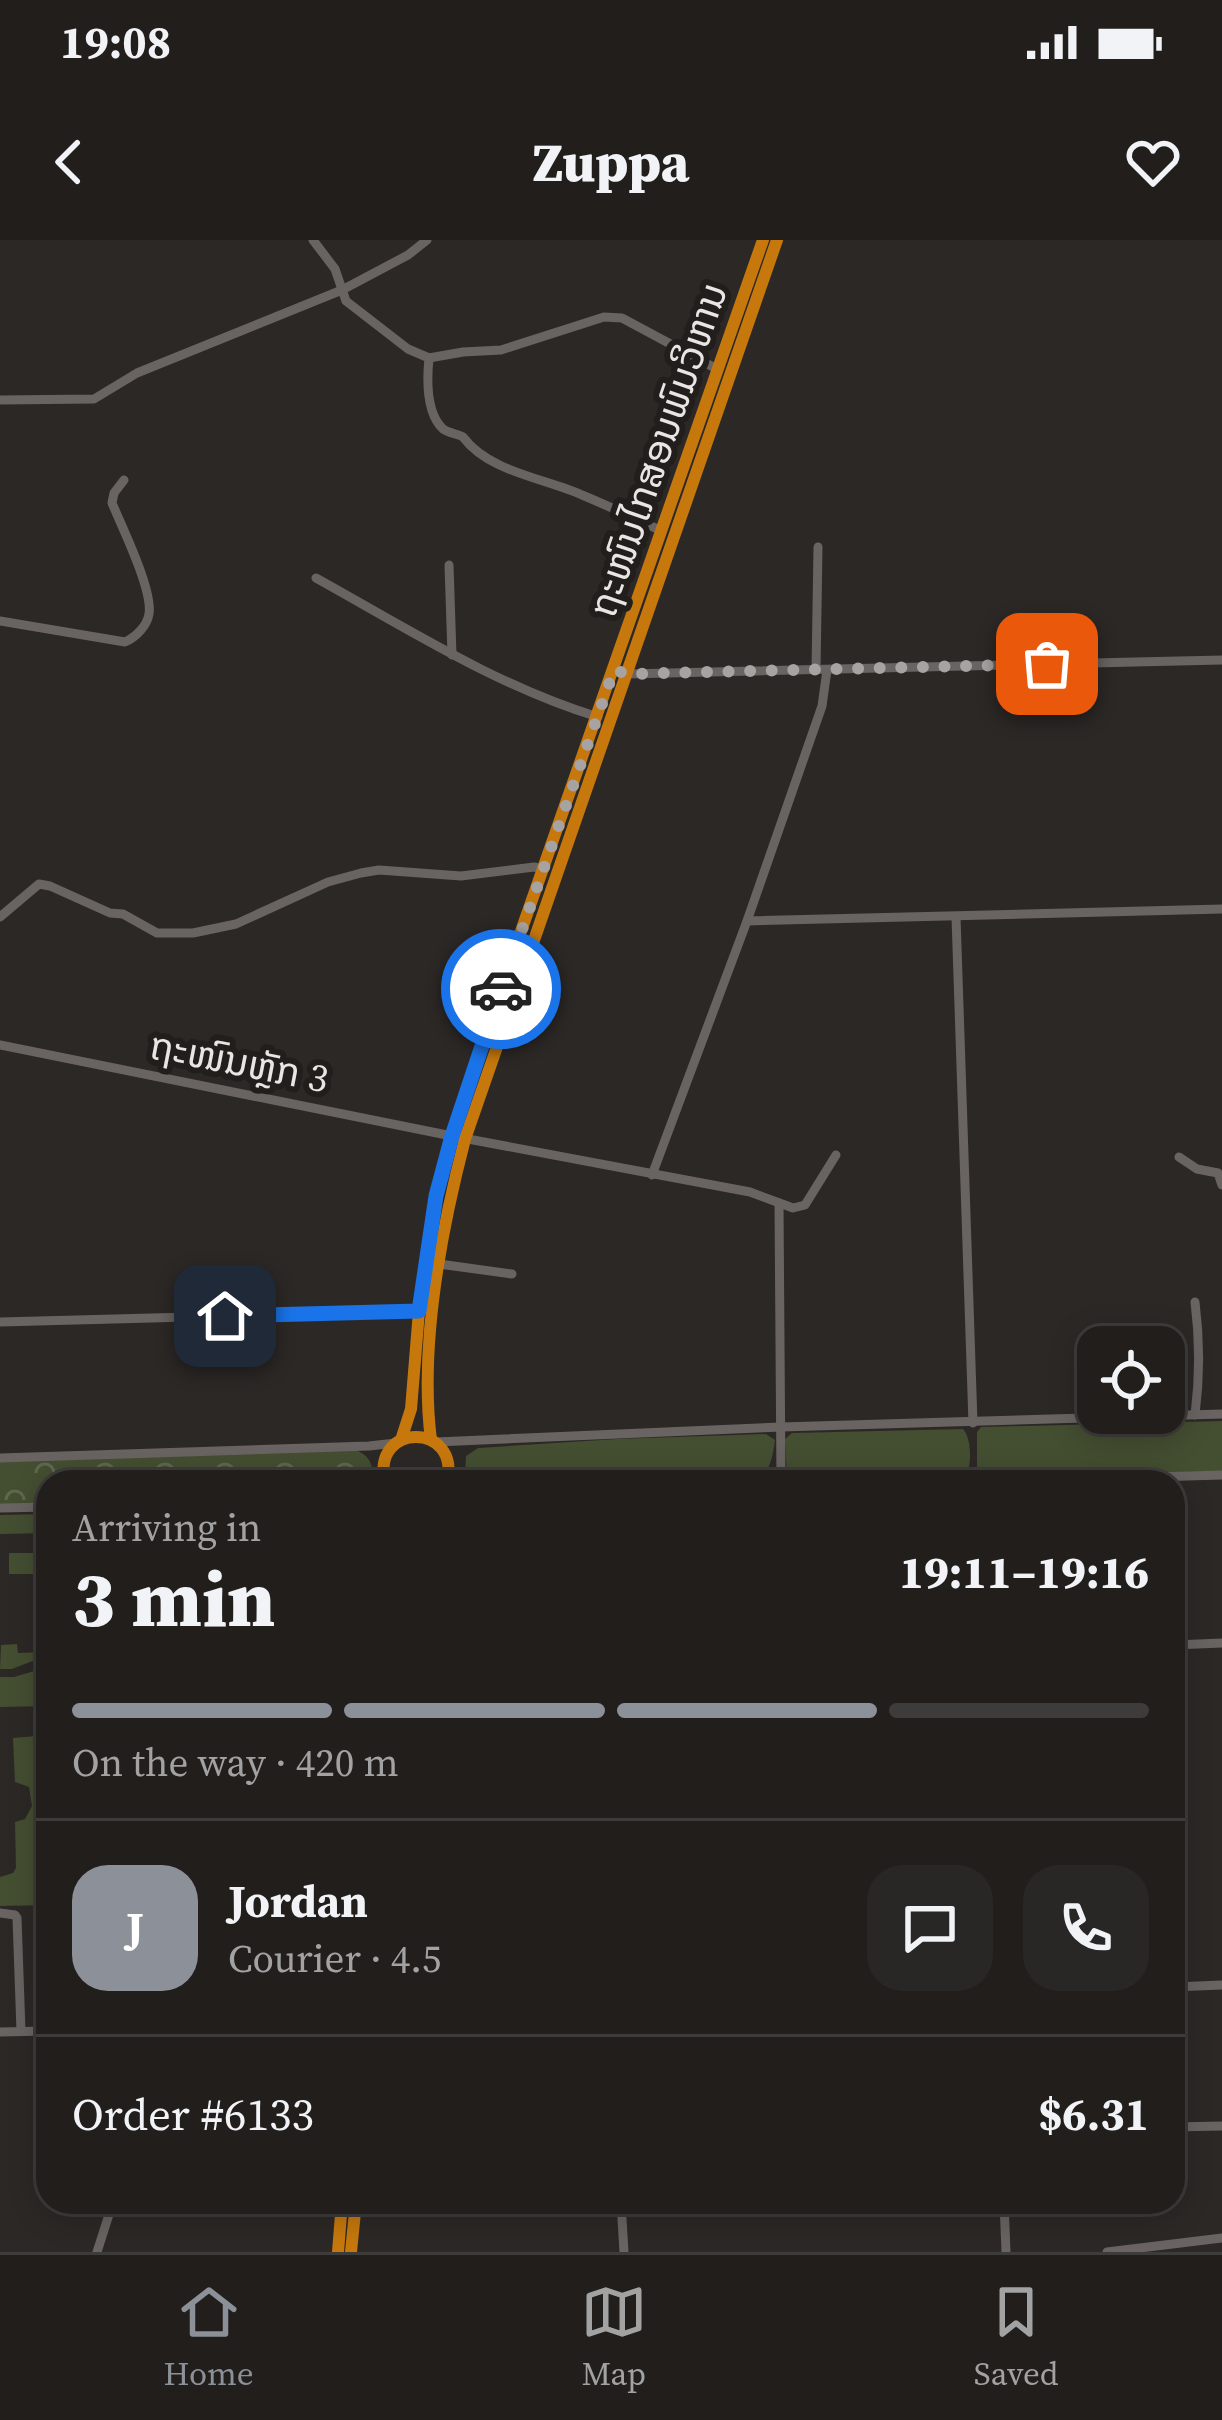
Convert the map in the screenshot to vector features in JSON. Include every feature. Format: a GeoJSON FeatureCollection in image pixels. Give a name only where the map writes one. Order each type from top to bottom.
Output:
{"type":"FeatureCollection","features":[{"type":"Feature","properties":{"kind":"highway","name":"ຖະໜົນໄກສອນພົມວິຫານ"},"geometry":{"type":"LineString","coordinates":[[519,963],[545,869],[598,717],[621,672],[662,531],[763,240]]}},
{"type":"Feature","properties":{"kind":"highway","name":"ຖະໜົນໄກສອນພົມວິຫານ"},"geometry":{"type":"LineString","coordinates":[[383,1470],[411,1408],[436,1196],[777,240]]}},
{"type":"Feature","properties":{"kind":"highway","name":"ຖະໜົນໄກສອນພົມວິຫານ"},"geometry":{"type":"LineString","coordinates":[[449,1470],[447,1456],[433,1441],[428,1390],[433,1312],[459,1137]]}},
{"type":"Feature","properties":{"kind":"highway"},"geometry":{"type":"LineString","coordinates":[[398,1442],[412,1437],[433,1441]]}},
{"type":"Feature","properties":{"kind":"highway"},"geometry":{"type":"LineString","coordinates":[[338,2252],[341,2214]]}},
{"type":"Feature","properties":{"kind":"highway"},"geometry":{"type":"LineString","coordinates":[[351,2252],[355,2214]]}},
{"type":"Feature","properties":{"kind":"street"},"geometry":{"type":"LineString","coordinates":[[314,240],[335,268],[346,302],[408,349],[429,358],[501,350],[604,317],[622,318],[717,369]]}},
{"type":"Feature","properties":{"kind":"street"},"geometry":{"type":"LineString","coordinates":[[0,400],[94,398],[136,373],[342,290],[428,240]]}},
{"type":"Feature","properties":{"kind":"street"},"geometry":{"type":"LineString","coordinates":[[429,358],[427,393],[447,432],[463,436],[473,450],[491,461],[579,493],[662,531]]}},
{"type":"Feature","properties":{"kind":"street"},"geometry":{"type":"LineString","coordinates":[[0,622],[125,642],[135,638],[149,610],[146,587],[112,503],[124,480]]}},
{"type":"Feature","properties":{"kind":"street"},"geometry":{"type":"LineString","coordinates":[[652,1175],[822,706],[818,547]]}},
{"type":"Feature","properties":{"kind":"street"},"geometry":{"type":"LineString","coordinates":[[449,565],[452,655]]}},
{"type":"Feature","properties":{"kind":"street"},"geometry":{"type":"LineString","coordinates":[[316,578],[525,692],[598,717]]}},
{"type":"Feature","properties":{"kind":"street"},"geometry":{"type":"LineString","coordinates":[[621,672],[1222,660]]}},
{"type":"Feature","properties":{"kind":"street"},"geometry":{"type":"LineString","coordinates":[[0,917],[39,884],[123,914],[157,933],[193,932],[236,924],[328,882],[379,870],[461,876],[545,869]]}},
{"type":"Feature","properties":{"kind":"street"},"geometry":{"type":"LineString","coordinates":[[747,921],[1222,909]]}},
{"type":"Feature","properties":{"kind":"street"},"geometry":{"type":"LineString","coordinates":[[956,917],[973,1423]]}},
{"type":"Feature","properties":{"kind":"street","name":"ຖະໜົນຫຼັກ 3"},"geometry":{"type":"LineString","coordinates":[[0,1045],[750,1192],[779,1203]]}},
{"type":"Feature","properties":{"kind":"street"},"geometry":{"type":"LineString","coordinates":[[782,1470],[779,1203],[793,1208],[805,1205],[836,1155]]}},
{"type":"Feature","properties":{"kind":"street"},"geometry":{"type":"LineString","coordinates":[[1179,1157],[1197,1169],[1218,1173],[1222,1185]]}},
{"type":"Feature","properties":{"kind":"street"},"geometry":{"type":"LineString","coordinates":[[439,1264],[512,1274]]}},
{"type":"Feature","properties":{"kind":"street"},"geometry":{"type":"LineString","coordinates":[[1195,1302],[1200,1376],[1195,1414]]}},
{"type":"Feature","properties":{"kind":"street"},"geometry":{"type":"LineString","coordinates":[[0,1322],[419,1311]]}},
{"type":"Feature","properties":{"kind":"street"},"geometry":{"type":"LineString","coordinates":[[433,1441],[1222,1414]]}},
{"type":"Feature","properties":{"kind":"street"},"geometry":{"type":"LineString","coordinates":[[0,1458],[369,1447],[398,1442]]}},
{"type":"Feature","properties":{"kind":"street"},"geometry":{"type":"LineString","coordinates":[[1185,1477],[1222,1474]]}},
{"type":"Feature","properties":{"kind":"street"},"geometry":{"type":"LineString","coordinates":[[0,1508],[36,1507]]}},
{"type":"Feature","properties":{"kind":"street"},"geometry":{"type":"LineString","coordinates":[[1185,1645],[1222,1643]]}},
{"type":"Feature","properties":{"kind":"street"},"geometry":{"type":"LineString","coordinates":[[0,1913],[17,1918],[21,2031]]}},
{"type":"Feature","properties":{"kind":"street"},"geometry":{"type":"LineString","coordinates":[[1185,1987],[1222,1985]]}},
{"type":"Feature","properties":{"kind":"street"},"geometry":{"type":"LineString","coordinates":[[0,2032],[36,2031]]}},
{"type":"Feature","properties":{"kind":"street"},"geometry":{"type":"LineString","coordinates":[[1185,2127],[1222,2126]]}},
{"type":"Feature","properties":{"kind":"street"},"geometry":{"type":"LineString","coordinates":[[97,2252],[109,2214]]}},
{"type":"Feature","properties":{"kind":"street"},"geometry":{"type":"LineString","coordinates":[[622,2214],[624,2252]]}},
{"type":"Feature","properties":{"kind":"street"},"geometry":{"type":"LineString","coordinates":[[1004,2214],[1006,2252]]}},
{"type":"Feature","properties":{"kind":"street"},"geometry":{"type":"LineString","coordinates":[[1107,2252],[1222,2238]]}},
{"type":"Feature","properties":{"kind":"green space"},"geometry":{"type":"Polygon","coordinates":[[[1222,1421],[1222,1471],[977,1470],[981,1427],[1077,1425],[1077,1434],[1185,1434],[1185,1422],[1222,1421]]]}},
{"type":"Feature","properties":{"kind":"green space"},"geometry":{"type":"Polygon","coordinates":[[[963,1429],[969,1467],[787,1470],[785,1439],[792,1433],[963,1429]]]}},
{"type":"Feature","properties":{"kind":"green space"},"geometry":{"type":"Polygon","coordinates":[[[766,1434],[775,1440],[767,1470],[465,1470],[466,1456],[478,1448],[766,1434]]]}},
{"type":"Feature","properties":{"kind":"green space"},"geometry":{"type":"Polygon","coordinates":[[[355,1450],[365,1455],[372,1470],[36,1470],[36,1503],[0,1504],[0,1461],[355,1450]]]}},
{"type":"Feature","properties":{"kind":"green space"},"geometry":{"type":"Polygon","coordinates":[[[36,1514],[36,1533],[0,1534],[0,1515],[36,1514]]]}},
{"type":"Feature","properties":{"kind":"green space"},"geometry":{"type":"Polygon","coordinates":[[[9,1553],[36,1553],[36,1574],[9,1574],[9,1553]]]}},
{"type":"Feature","properties":{"kind":"green space"},"geometry":{"type":"Polygon","coordinates":[[[17,1644],[18,1653],[36,1652],[36,1660],[0,1669],[1,1645],[17,1644]]]}},
{"type":"Feature","properties":{"kind":"green space"},"geometry":{"type":"Polygon","coordinates":[[[36,1671],[36,1706],[0,1707],[0,1677],[36,1671]]]}},
{"type":"Feature","properties":{"kind":"green space"},"geometry":{"type":"Polygon","coordinates":[[[36,1736],[36,1905],[0,1906],[0,1877],[16,1868],[15,1822],[25,1819],[32,1806],[29,1787],[15,1782],[13,1738],[36,1736]]]}},
{"type":"Feature","properties":{"kind":"way so far"},"geometry":{"type":"LineString","coordinates":[[501,989],[614,670],[627,674],[1047,664]]}},
{"type":"Feature","properties":{"kind":"route"},"geometry":{"type":"LineString","coordinates":[[225,1316],[419,1311],[436,1196],[501,989]]}}]}
